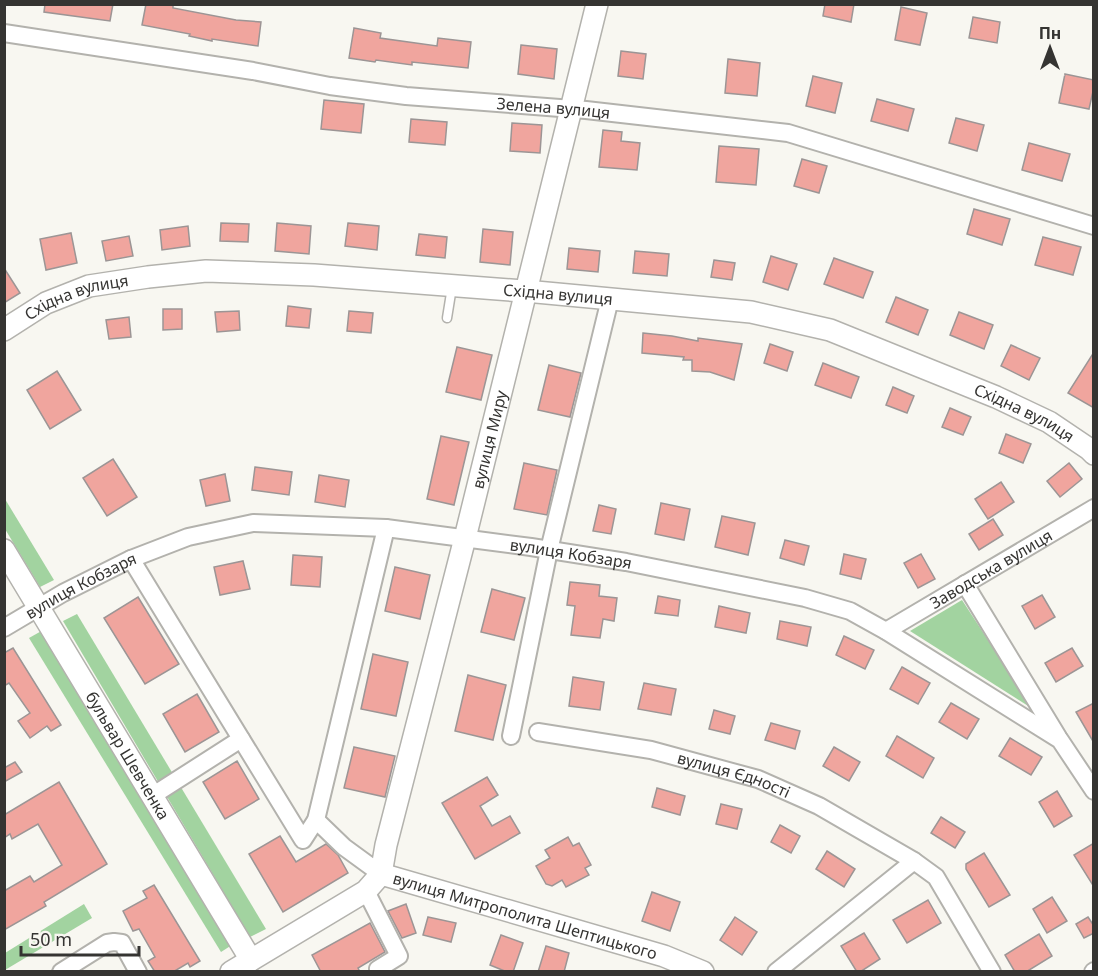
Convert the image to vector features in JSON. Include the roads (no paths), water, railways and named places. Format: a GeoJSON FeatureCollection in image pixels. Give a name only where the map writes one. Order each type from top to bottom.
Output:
{"type":"FeatureCollection","features":[{"type":"Feature","properties":{"kind":"street","name":"вулиця Миру"},"geometry":{"type":"LineString","coordinates":[[381,874],[389,833],[465,538],[597,4]]}},
{"type":"Feature","properties":{"kind":"street","name":"Зелена вулиця"},"geometry":{"type":"LineString","coordinates":[[4,33],[254,71],[330,86],[406,96],[586,110],[788,133],[1094,226]]}},
{"type":"Feature","properties":{"kind":"street","name":"Східна вулиця"},"geometry":{"type":"LineString","coordinates":[[4,330],[46,303],[89,286],[206,271],[314,275],[751,312],[830,330],[996,397],[1049,422],[1094,454]]}},
{"type":"Feature","properties":{"kind":"street"},"geometry":{"type":"LineString","coordinates":[[511,736],[549,550],[610,299]]}},
{"type":"Feature","properties":{"kind":"street","name":"Заводська вулиця"},"geometry":{"type":"LineString","coordinates":[[886,631],[1094,508]]}},
{"type":"Feature","properties":{"kind":"street","name":"вулиця Кобзаря"},"geometry":{"type":"LineString","coordinates":[[4,628],[63,593],[131,559],[188,537],[253,523],[386,528],[549,550],[626,562],[805,598],[850,611],[886,631],[1060,740],[1094,791]]}},
{"type":"Feature","properties":{"kind":"street"},"geometry":{"type":"LineString","coordinates":[[131,559],[303,840],[316,820],[386,528]]}},
{"type":"Feature","properties":{"kind":"street","name":"бульвар Шевченка"},"geometry":{"type":"LineString","coordinates":[[4,550],[250,960]]}},
{"type":"Feature","properties":{"kind":"street"},"geometry":{"type":"LineString","coordinates":[[964,584],[1060,740]]}},
{"type":"Feature","properties":{"kind":"street","name":"вулиця Єдності"},"geometry":{"type":"LineString","coordinates":[[538,732],[651,750],[758,779],[819,806],[914,861],[936,877],[992,972]]}},
{"type":"Feature","properties":{"kind":"street"},"geometry":{"type":"LineString","coordinates":[[152,796],[241,739]]}},
{"type":"Feature","properties":{"kind":"street"},"geometry":{"type":"LineString","coordinates":[[231,972],[366,891],[381,874],[344,848],[316,820]]}},
{"type":"Feature","properties":{"kind":"street"},"geometry":{"type":"LineString","coordinates":[[776,972],[914,861]]}},
{"type":"Feature","properties":{"kind":"street","name":"вулиця Митрополита Шептицького"},"geometry":{"type":"LineString","coordinates":[[381,874],[664,956],[704,972]]}},
{"type":"Feature","properties":{"kind":"street"},"geometry":{"type":"LineString","coordinates":[[366,891],[399,956],[378,969],[379,972]]}},
{"type":"Feature","properties":{"kind":"street"},"geometry":{"type":"LineString","coordinates":[[61,972],[107,943],[114,942],[122,943],[138,972]]}},
{"type":"Feature","properties":{"kind":"lane"},"geometry":{"type":"LineString","coordinates":[[447,318],[452,286]]}}]}
